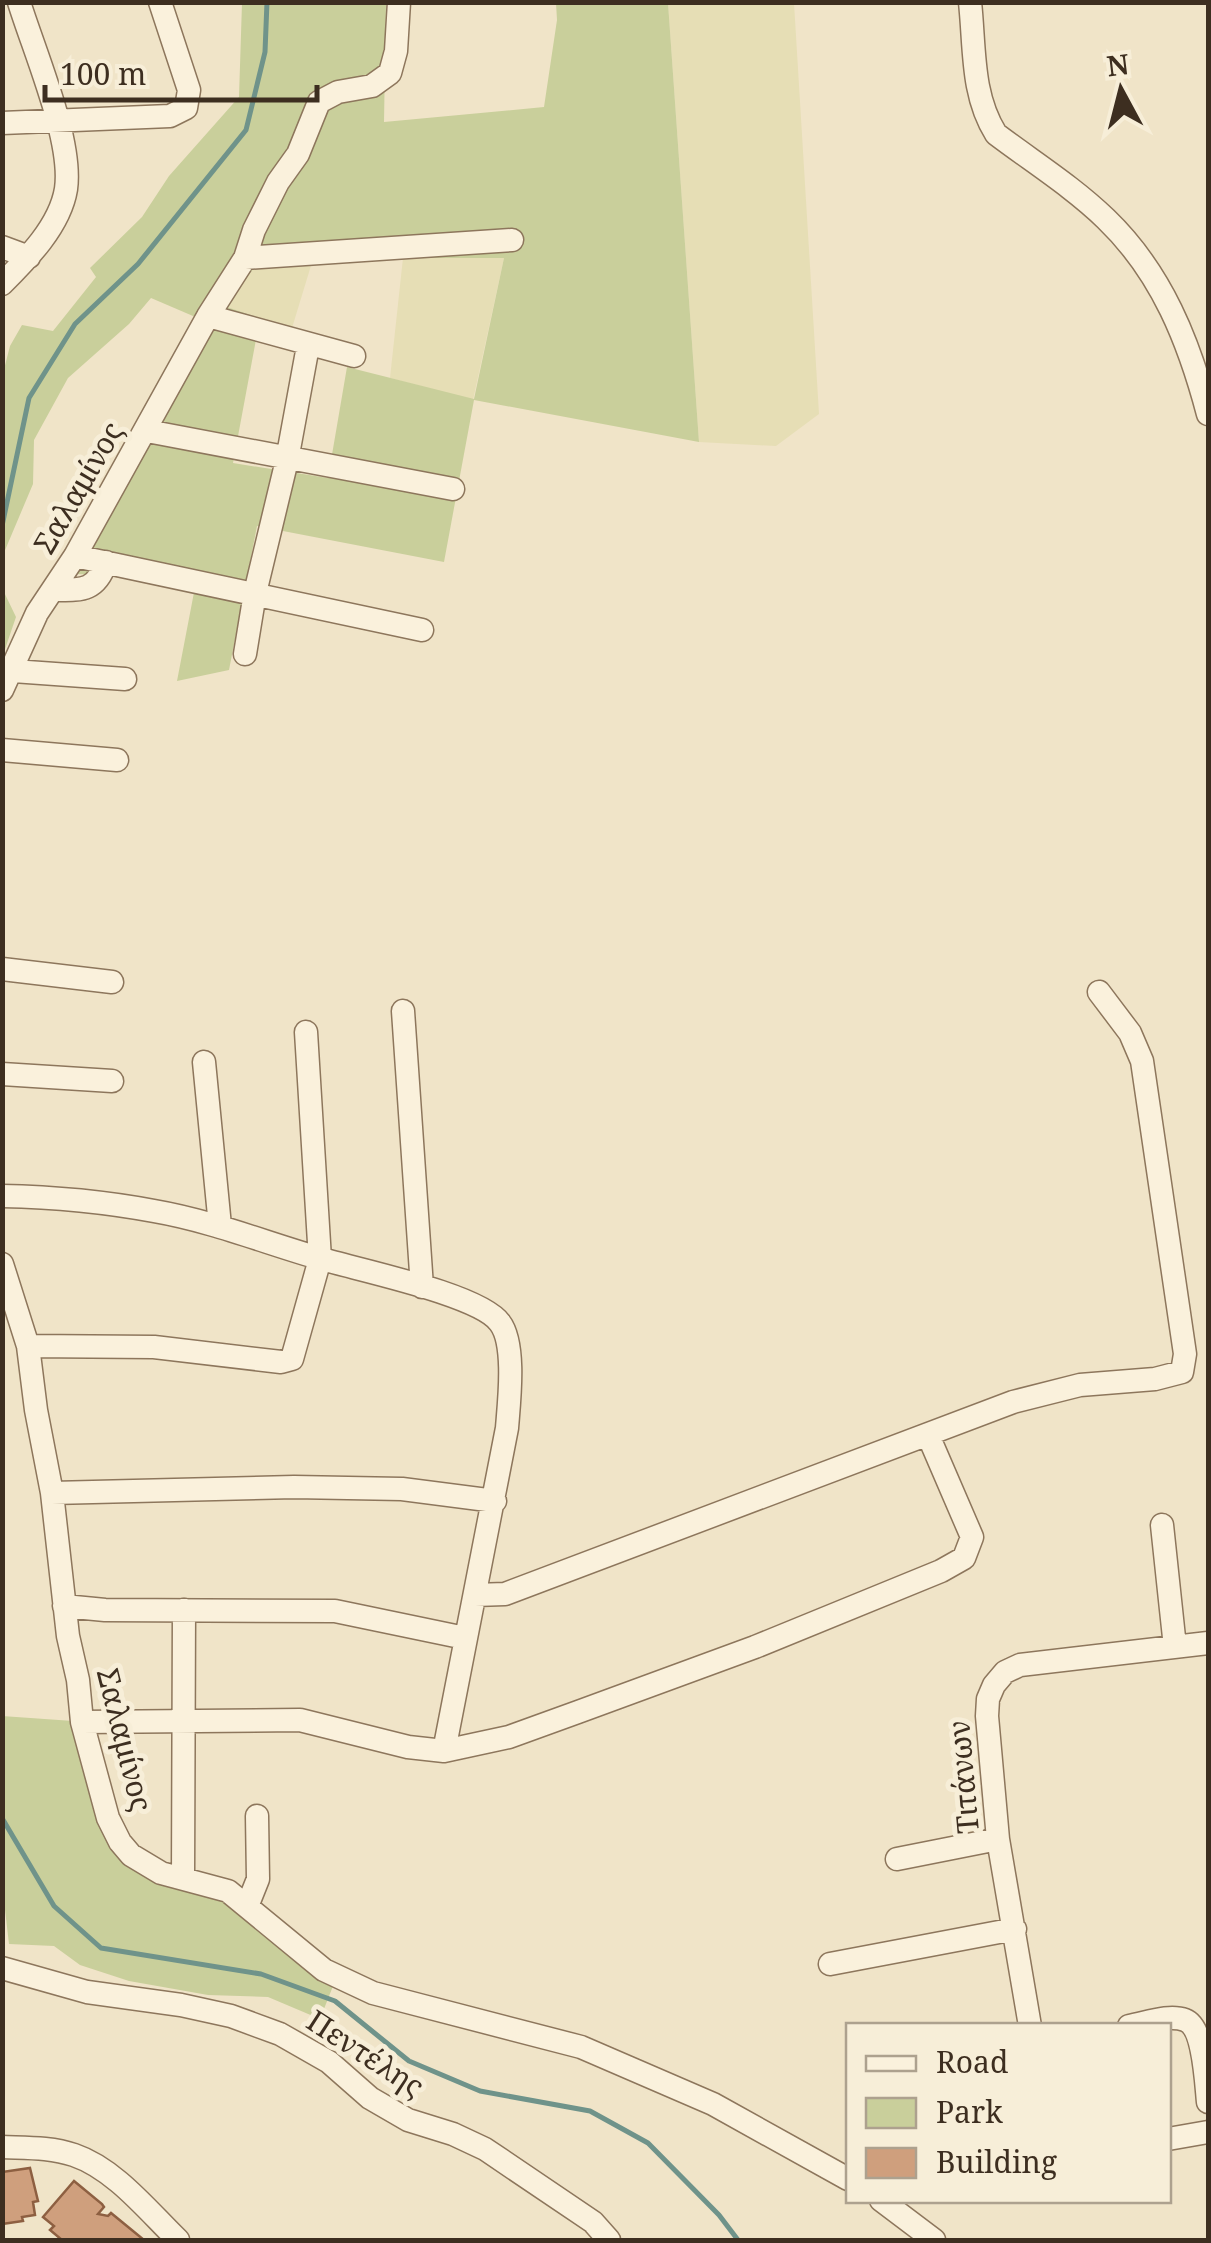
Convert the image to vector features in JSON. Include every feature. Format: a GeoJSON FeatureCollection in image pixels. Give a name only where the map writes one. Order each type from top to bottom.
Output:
{"type":"FeatureCollection","features":[{"type":"Feature","properties":{"kind":"street"},"geometry":{"type":"LineString","coordinates":[[2,284],[56,217],[66,190],[66,164],[57,122],[19,2]]}},
{"type":"Feature","properties":{"kind":"street"},"geometry":{"type":"LineString","coordinates":[[2,124],[170,116],[186,108],[188,90],[160,2]]}},
{"type":"Feature","properties":{"kind":"street","name":"Σαλαμίνος"},"geometry":{"type":"LineString","coordinates":[[8,680],[37,613],[75,556],[208,316],[245,258],[254,230],[278,182],[298,154],[319,102],[338,92],[372,86],[390,73],[396,52],[399,2]]}},
{"type":"Feature","properties":{"kind":"street"},"geometry":{"type":"LineString","coordinates":[[970,2],[975,78],[986,118],[996,134],[1105,218],[1129,244],[1183,330],[1208,414]]}},
{"type":"Feature","properties":{"kind":"street"},"geometry":{"type":"LineString","coordinates":[[245,258],[512,240]]}},
{"type":"Feature","properties":{"kind":"street"},"geometry":{"type":"LineString","coordinates":[[2,248],[28,256]]}},
{"type":"Feature","properties":{"kind":"street"},"geometry":{"type":"LineString","coordinates":[[208,316],[354,356]]}},
{"type":"Feature","properties":{"kind":"street"},"geometry":{"type":"LineString","coordinates":[[245,654],[308,346]]}},
{"type":"Feature","properties":{"kind":"street"},"geometry":{"type":"LineString","coordinates":[[147,431],[453,489]]}},
{"type":"Feature","properties":{"kind":"street"},"geometry":{"type":"LineString","coordinates":[[75,556],[422,630]]}},
{"type":"Feature","properties":{"kind":"street"},"geometry":{"type":"LineString","coordinates":[[52,590],[92,586],[101,578],[106,562]]}},
{"type":"Feature","properties":{"kind":"street"},"geometry":{"type":"LineString","coordinates":[[8,680],[125,680]]}},
{"type":"Feature","properties":{"kind":"street"},"geometry":{"type":"LineString","coordinates":[[2,750],[117,760]]}},
{"type":"Feature","properties":{"kind":"street"},"geometry":{"type":"LineString","coordinates":[[2,969],[112,982]]}},
{"type":"Feature","properties":{"kind":"street"},"geometry":{"type":"LineString","coordinates":[[474,1595],[505,1594],[1046,1392],[1182,1372],[1185,1354],[1142,1062],[1130,1033],[1099,992]]}},
{"type":"Feature","properties":{"kind":"street"},"geometry":{"type":"LineString","coordinates":[[403,1011],[422,1287]]}},
{"type":"Feature","properties":{"kind":"street"},"geometry":{"type":"LineString","coordinates":[[28,1346],[154,1347],[281,1362],[292,1359],[320,1258],[306,1032]]}},
{"type":"Feature","properties":{"kind":"street"},"geometry":{"type":"LineString","coordinates":[[204,1062],[220,1226]]}},
{"type":"Feature","properties":{"kind":"street"},"geometry":{"type":"LineString","coordinates":[[2,1074],[112,1081]]}},
{"type":"Feature","properties":{"kind":"street"},"geometry":{"type":"LineString","coordinates":[[2,1196],[152,1210],[220,1226],[422,1287],[489,1312],[502,1324],[508,1342],[509,1404],[494,1501],[444,1751]]}},
{"type":"Feature","properties":{"kind":"street","name":"Σαλαμίνος"},"geometry":{"type":"LineString","coordinates":[[2,1264],[28,1346],[82,1722],[108,1818],[120,1842],[145,1865],[228,1891],[248,1904],[300,1952],[348,1983],[373,1993],[582,2047],[713,2104],[846,2178]]}},
{"type":"Feature","properties":{"kind":"street"},"geometry":{"type":"LineString","coordinates":[[82,1722],[300,1720],[408,1747],[444,1751],[509,1737],[755,1647],[964,1558],[972,1537],[928,1435]]}},
{"type":"Feature","properties":{"kind":"street"},"geometry":{"type":"LineString","coordinates":[[52,1494],[402,1489],[494,1501]]}},
{"type":"Feature","properties":{"kind":"street"},"geometry":{"type":"LineString","coordinates":[[1162,1525],[1175,1647]]}},
{"type":"Feature","properties":{"kind":"street"},"geometry":{"type":"LineString","coordinates":[[64,1606],[335,1610],[464,1638]]}},
{"type":"Feature","properties":{"kind":"street"},"geometry":{"type":"LineString","coordinates":[[183,1878],[184,1610]]}},
{"type":"Feature","properties":{"kind":"street","name":"Τιτάνων"},"geometry":{"type":"LineString","coordinates":[[1030,2023],[998,1839],[986,1708],[990,1692],[1012,1668],[1030,1663],[1208,1643]]}},
{"type":"Feature","properties":{"kind":"street"},"geometry":{"type":"LineString","coordinates":[[248,1904],[258,1879],[257,1816]]}},
{"type":"Feature","properties":{"kind":"street"},"geometry":{"type":"LineString","coordinates":[[897,1859],[998,1839]]}},
{"type":"Feature","properties":{"kind":"street"},"geometry":{"type":"LineString","coordinates":[[830,1964],[1014,1930]]}},
{"type":"Feature","properties":{"kind":"street","name":"Πεντέλης"},"geometry":{"type":"LineString","coordinates":[[2,1968],[87,1992],[231,2016],[280,2034],[329,2062],[370,2098],[408,2120],[484,2149],[593,2222],[609,2240]]}},
{"type":"Feature","properties":{"kind":"street"},"geometry":{"type":"LineString","coordinates":[[1145,2023],[1169,2018],[1192,2024],[1198,2034],[1208,2102]]}},
{"type":"Feature","properties":{"kind":"street"},"geometry":{"type":"LineString","coordinates":[[1171,2138],[1208,2132]]}},
{"type":"Feature","properties":{"kind":"street"},"geometry":{"type":"LineString","coordinates":[[2,2147],[55,2150],[89,2162],[112,2178],[178,2240]]}},
{"type":"Feature","properties":{"kind":"street"},"geometry":{"type":"LineString","coordinates":[[885,2203],[934,2240]]}},
{"type":"Feature","properties":{"kind":"shaded area"},"geometry":{"type":"Polygon","coordinates":[[[668,3],[794,3],[819,414],[776,446],[699,442],[668,3]]]}},
{"type":"Feature","properties":{"kind":"shaded area"},"geometry":{"type":"Polygon","coordinates":[[[403,258],[504,258],[473,400],[390,378],[403,258]]]}},
{"type":"Feature","properties":{"kind":"shaded area"},"geometry":{"type":"Polygon","coordinates":[[[313,259],[292,328],[223,306],[258,263],[313,259]]]}},
{"type":"Feature","properties":{"kind":"green space"},"geometry":{"type":"Polygon","coordinates":[[[242,3],[386,3],[384,122],[544,107],[556,3],[668,3],[699,442],[474,400],[444,562],[257,526],[229,670],[177,681],[196,582],[158,575],[64,574],[207,322],[151,298],[129,324],[68,378],[34,440],[33,484],[3,555],[3,590],[16,617],[3,655],[2,377],[10,346],[22,325],[53,331],[96,277],[90,268],[142,217],[169,176],[239,97],[242,3]],[[504,258],[258,263],[224,306],[260,318],[233,463],[328,478],[347,367],[474,399],[504,258]]]}},
{"type":"Feature","properties":{"kind":"green space"},"geometry":{"type":"Polygon","coordinates":[[[2,1716],[73,1721],[114,1849],[224,1899],[289,1957],[335,1981],[320,2019],[268,1997],[208,1995],[129,1981],[80,1965],[54,1946],[9,1944],[2,1884],[2,1716]]]}},
{"type":"Feature","properties":{"kind":"building"},"geometry":{"type":"Polygon","coordinates":[[[30,2168],[38,2201],[33,2202],[35,2215],[2,2224],[2,2172],[30,2168]]]}},
{"type":"Feature","properties":{"kind":"building"},"geometry":{"type":"Polygon","coordinates":[[[74,2181],[102,2204],[98,2214],[111,2213],[144,2240],[62,2240],[50,2230],[54,2226],[43,2217],[74,2181]]]}},
{"type":"Feature","properties":{"kind":"waterway"},"geometry":{"type":"LineString","coordinates":[[2,526],[29,398],[75,324],[138,264],[246,130],[265,52],[267,2]]}},
{"type":"Feature","properties":{"kind":"waterway"},"geometry":{"type":"LineString","coordinates":[[2,1818],[54,1906],[101,1948],[261,1974],[335,2001],[409,2061],[480,2091],[590,2111],[648,2143],[719,2215],[738,2240]]}}]}
